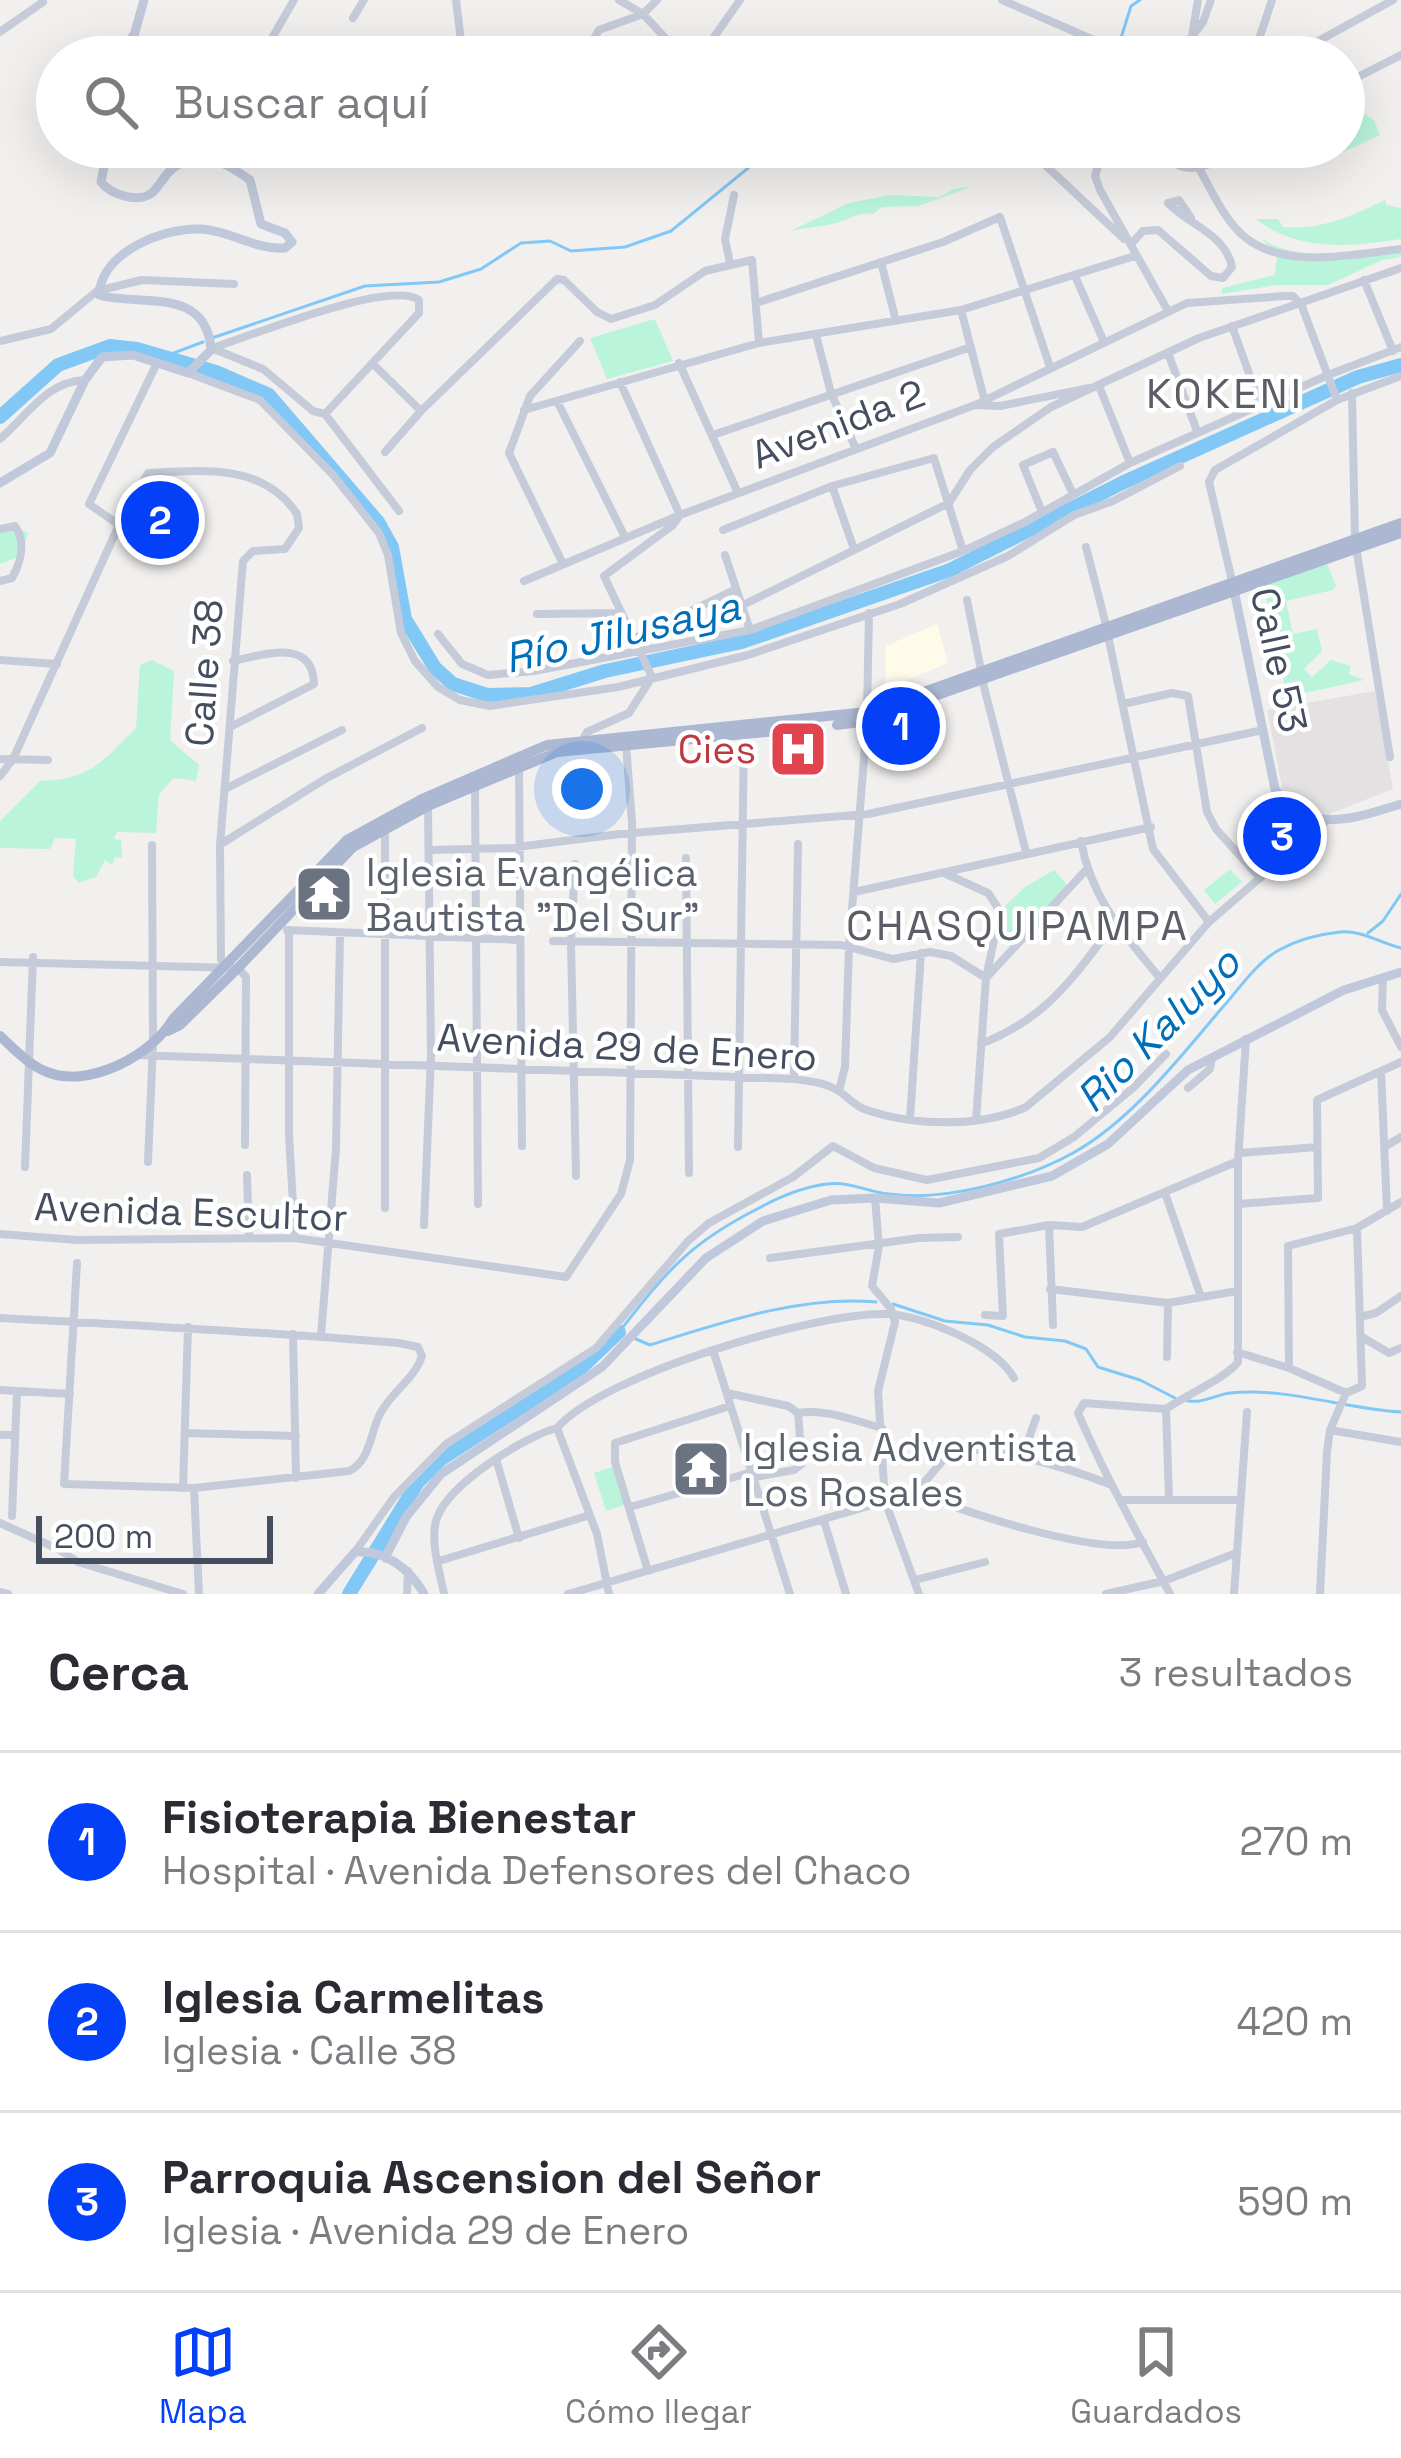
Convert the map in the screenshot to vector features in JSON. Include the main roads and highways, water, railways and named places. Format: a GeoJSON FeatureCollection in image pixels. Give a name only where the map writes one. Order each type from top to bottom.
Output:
{"type":"FeatureCollection","features":[{"type":"Feature","properties":{"kind":"main road"},"geometry":{"type":"LineString","coordinates":[[1356,545],[1401,523]]}},
{"type":"Feature","properties":{"kind":"main road"},"geometry":{"type":"LineString","coordinates":[[0,1036],[46,1072],[81,1075],[153,1049],[346,853],[383,825],[517,764],[547,745],[867,716],[1233,585],[1401,533]]}},
{"type":"Feature","properties":{"kind":"waterway"},"geometry":{"type":"LineString","coordinates":[[1122,36],[1131,6],[1140,0]]}},
{"type":"Feature","properties":{"kind":"waterway"},"geometry":{"type":"LineString","coordinates":[[212,338],[365,286],[439,282],[481,269],[521,243],[550,241],[571,251],[625,247],[671,231],[748,168]]}},
{"type":"Feature","properties":{"kind":"waterway"},"geometry":{"type":"LineString","coordinates":[[163,357],[203,342]]}},
{"type":"Feature","properties":{"kind":"waterway","name":"Río Jilusaya"},"geometry":{"type":"LineString","coordinates":[[0,417],[58,365],[110,346],[216,372],[269,395],[378,522],[392,547],[405,619],[435,668],[453,684],[487,695],[531,694],[605,671],[742,642],[950,570],[1122,483],[1358,377],[1401,365]]}},
{"type":"Feature","properties":{"kind":"waterway"},"geometry":{"type":"LineString","coordinates":[[1368,933],[1383,921],[1401,894]]}},
{"type":"Feature","properties":{"kind":"waterway","name":"Rio Kaluyo"},"geometry":{"type":"LineString","coordinates":[[623,1334],[619,1332],[680,1261],[735,1221],[800,1190],[843,1184],[911,1196],[959,1192],[1031,1172],[1073,1153],[1135,1106],[1256,969],[1293,943],[1348,932],[1401,948]]}},
{"type":"Feature","properties":{"kind":"waterway"},"geometry":{"type":"LineString","coordinates":[[636,1339],[650,1345],[790,1307],[876,1302]]}},
{"type":"Feature","properties":{"kind":"waterway"},"geometry":{"type":"LineString","coordinates":[[893,1304],[945,1321],[1065,1341],[1086,1349],[1098,1367],[1140,1380],[1175,1398]]}},
{"type":"Feature","properties":{"kind":"waterway"},"geometry":{"type":"LineString","coordinates":[[349,1594],[418,1482],[440,1460],[580,1369],[619,1332]]}},
{"type":"Feature","properties":{"kind":"waterway"},"geometry":{"type":"LineString","coordinates":[[1184,1400],[1272,1393],[1401,1412]]}},
{"type":"Feature","properties":{"kind":"place","name":"Iglesia Carmelitas"},"geometry":{"type":"Point","coordinates":[160,520]}},
{"type":"Feature","properties":{"kind":"place","name":"Fisioterapia Bienestar"},"geometry":{"type":"Point","coordinates":[901,726]}},
{"type":"Feature","properties":{"kind":"place","name":"Cies"},"geometry":{"type":"Point","coordinates":[798,749]}},
{"type":"Feature","properties":{"kind":"place","name":"Parroquia Ascension del Señor"},"geometry":{"type":"Point","coordinates":[1282,836]}},
{"type":"Feature","properties":{"kind":"place","name":"Iglesia Evangélica Bautista \"Del Sur\""},"geometry":{"type":"Point","coordinates":[324,894]}},
{"type":"Feature","properties":{"kind":"place","name":"Iglesia Adventista Los Rosales"},"geometry":{"type":"Point","coordinates":[701,1469]}},
{"type":"Feature","properties":{"kind":"district","name":"KOKENI"},"geometry":{"type":"Point","coordinates":[1225,393]}},
{"type":"Feature","properties":{"kind":"district","name":"CHASQUIPAMPA"},"geometry":{"type":"Point","coordinates":[1018,925]}}]}
